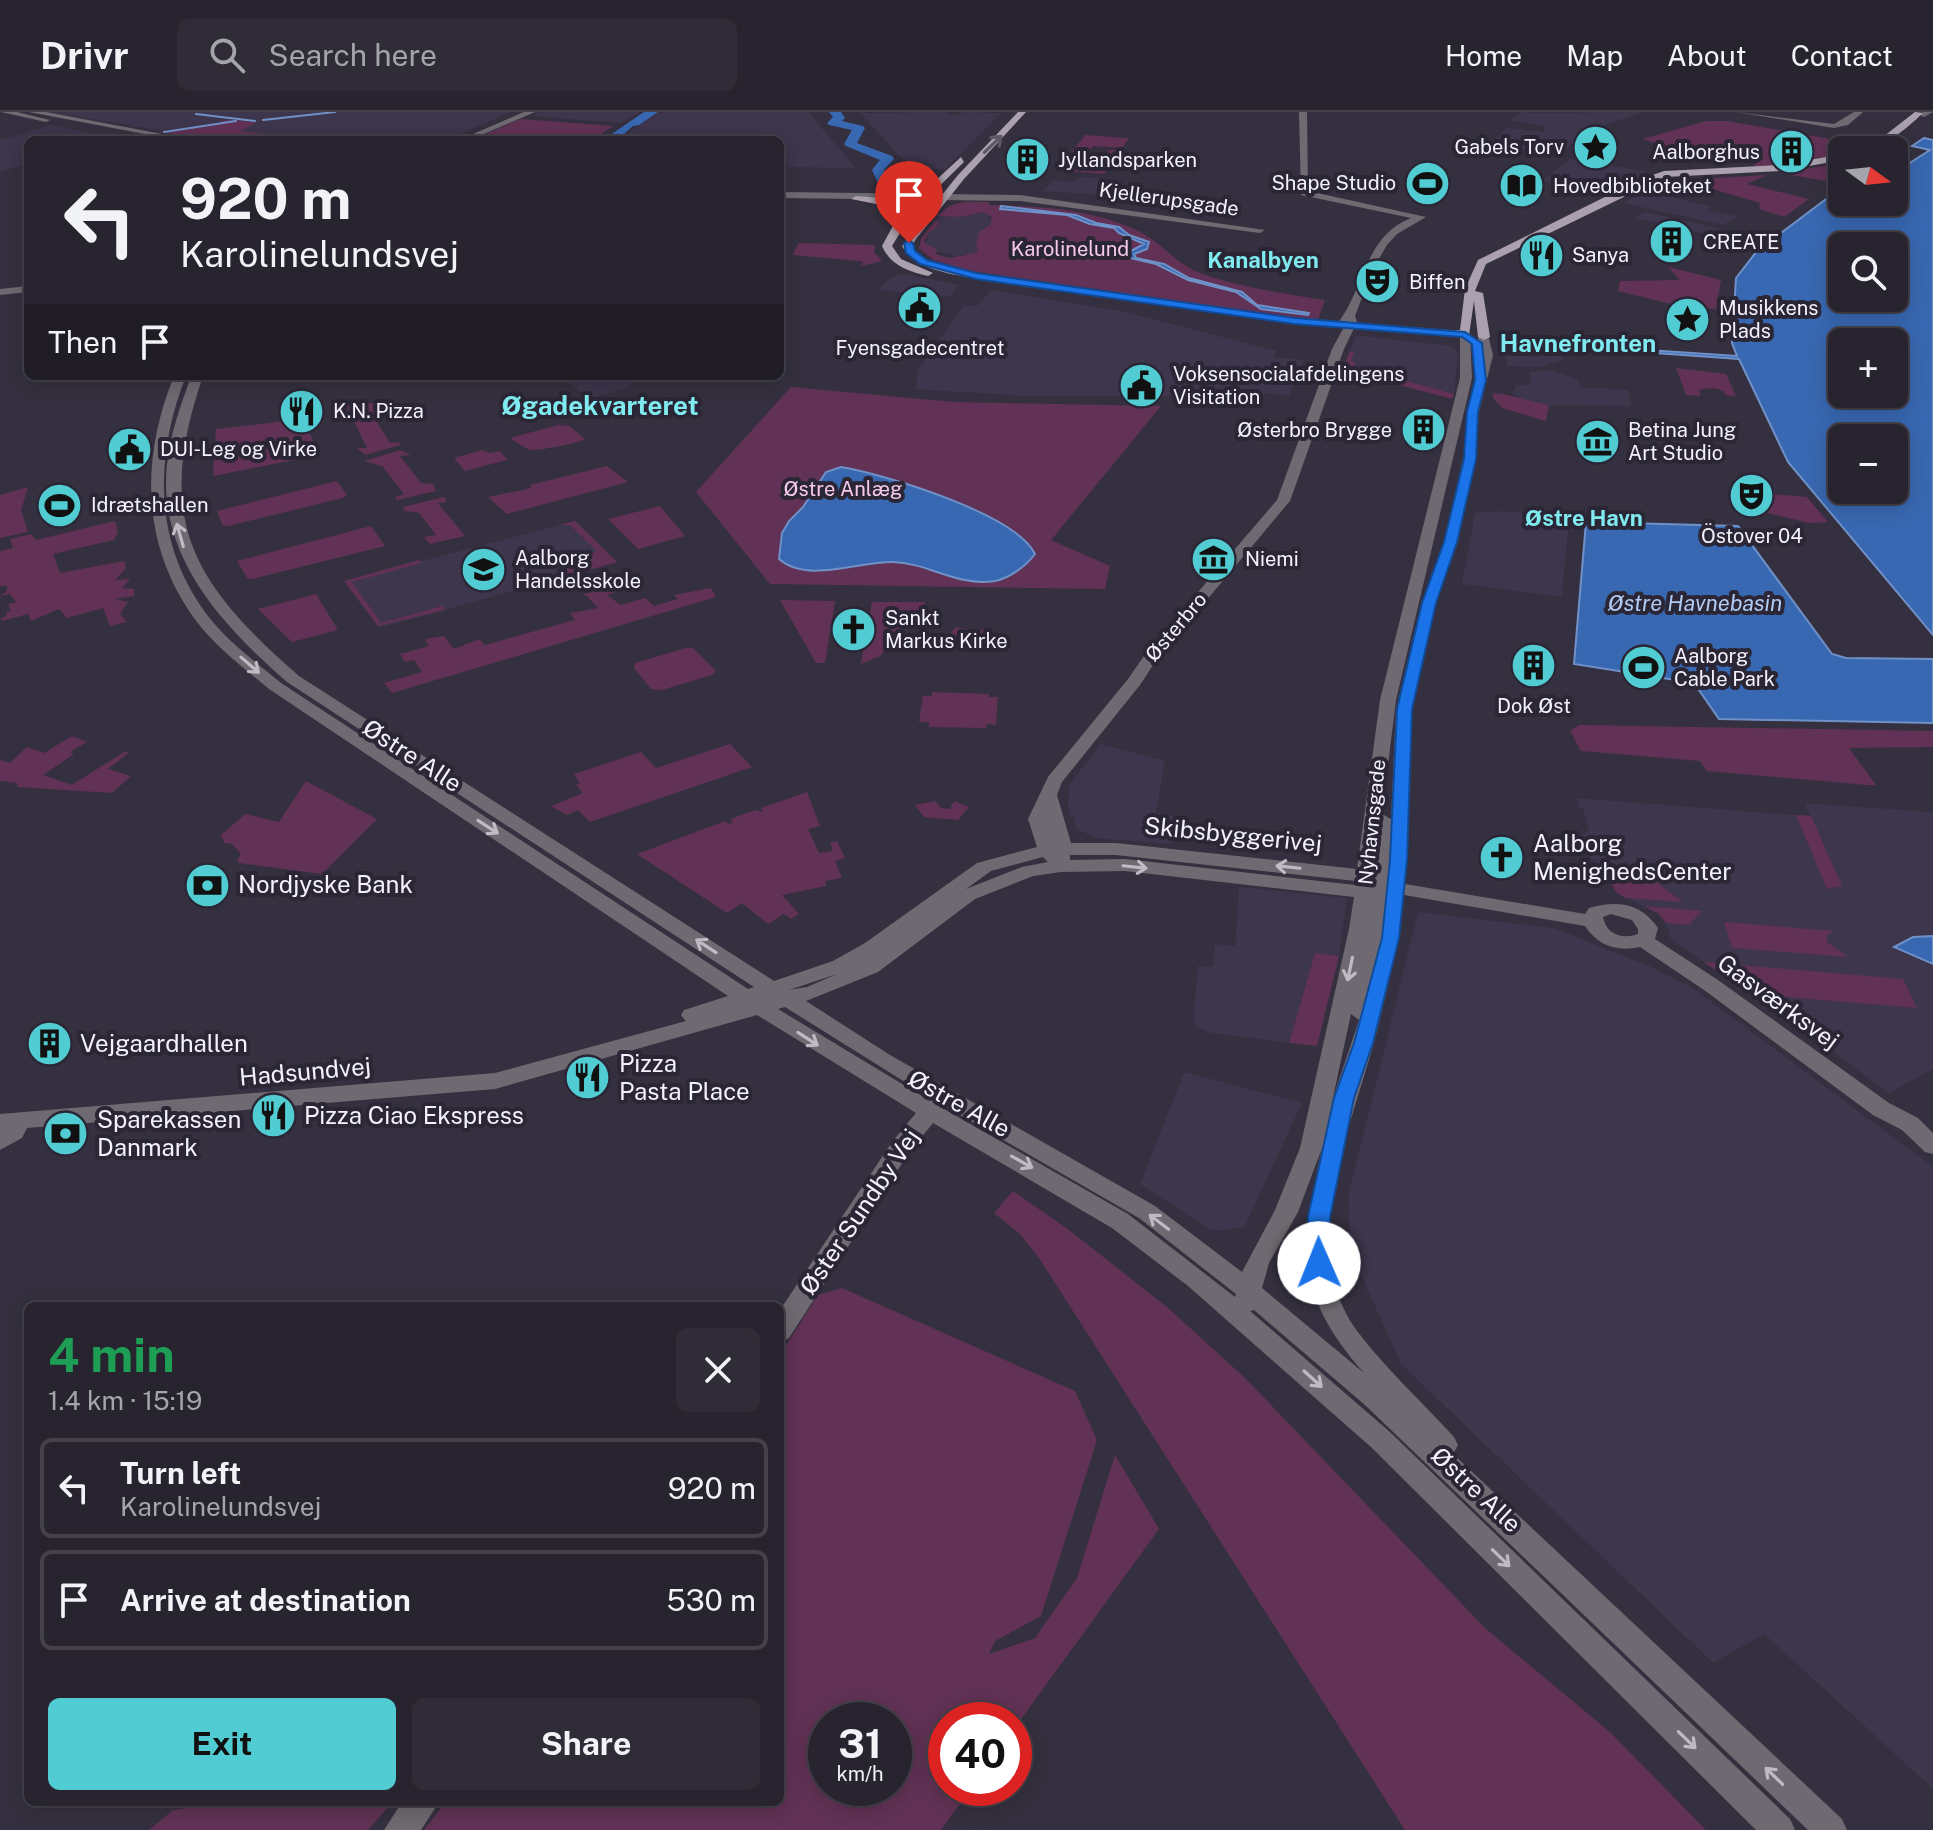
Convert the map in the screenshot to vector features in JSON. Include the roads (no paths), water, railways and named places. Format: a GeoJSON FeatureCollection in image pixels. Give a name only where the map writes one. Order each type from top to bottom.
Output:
{"type":"FeatureCollection","features":[{"type":"Feature","properties":{"kind":"main road"},"geometry":{"type":"LineString","coordinates":[[911,264],[908,249],[934,198],[1008,112]]}},
{"type":"Feature","properties":{"kind":"main road"},"geometry":{"type":"LineString","coordinates":[[1022,112],[934,198],[908,211],[887,246],[890,256],[959,279],[1345,328],[1449,333]]}},
{"type":"Feature","properties":{"kind":"main road"},"geometry":{"type":"LineString","coordinates":[[1904,113],[1920,113]]}},
{"type":"Feature","properties":{"kind":"main road"},"geometry":{"type":"LineString","coordinates":[[1890,136],[1920,113]]}},
{"type":"Feature","properties":{"kind":"main road"},"geometry":{"type":"LineString","coordinates":[[1753,172],[1828,161]]}},
{"type":"Feature","properties":{"kind":"main road","name":"Nyhavnsgade"},"geometry":{"type":"LineString","coordinates":[[1469,338],[1468,304],[1473,280],[1482,262],[1644,181],[1675,173],[1753,172]]}},
{"type":"Feature","properties":{"kind":"main road","name":"Nyhavnsgade"},"geometry":{"type":"LineString","coordinates":[[1469,338],[1478,306],[1479,289],[1496,262],[1649,182],[1687,175],[1753,172]]}},
{"type":"Feature","properties":{"kind":"main road"},"geometry":{"type":"LineString","coordinates":[[856,199],[896,203],[908,211]]}},
{"type":"Feature","properties":{"kind":"main road"},"geometry":{"type":"LineString","coordinates":[[911,264],[950,274],[1365,333],[1469,338],[1474,330],[1468,304]]}},
{"type":"Feature","properties":{"kind":"street"},"geometry":{"type":"LineString","coordinates":[[5,112],[131,136]]}},
{"type":"Feature","properties":{"kind":"street"},"geometry":{"type":"LineString","coordinates":[[33,112],[168,136]]}},
{"type":"Feature","properties":{"kind":"street"},"geometry":{"type":"LineString","coordinates":[[463,136],[519,112]]}},
{"type":"Feature","properties":{"kind":"street"},"geometry":{"type":"LineString","coordinates":[[473,136],[531,112]]}},
{"type":"Feature","properties":{"kind":"street","name":"Østerbro"},"geometry":{"type":"LineString","coordinates":[[1057,855],[1062,836],[1047,792],[1151,656],[1283,501],[1314,413],[1311,406],[1314,397],[1323,389],[1381,245],[1397,227],[1421,217],[1304,193],[1303,112]]}},
{"type":"Feature","properties":{"kind":"street"},"geometry":{"type":"LineString","coordinates":[[1740,112],[1836,126],[1859,112]]}},
{"type":"Feature","properties":{"kind":"street"},"geometry":{"type":"LineString","coordinates":[[784,197],[934,198]]}},
{"type":"Feature","properties":{"kind":"street"},"geometry":{"type":"LineString","coordinates":[[784,197],[934,198]]}},
{"type":"Feature","properties":{"kind":"street","name":"Kjellerupsgade"},"geometry":{"type":"LineString","coordinates":[[934,198],[1042,201],[1260,230],[1058,202],[934,198]]}},
{"type":"Feature","properties":{"kind":"street"},"geometry":{"type":"LineString","coordinates":[[0,290],[24,287]]}},
{"type":"Feature","properties":{"kind":"street"},"geometry":{"type":"LineString","coordinates":[[1449,333],[1469,338]]}},
{"type":"Feature","properties":{"kind":"street","name":"Nyhavnsgade"},"geometry":{"type":"LineString","coordinates":[[1248,1290],[1257,1262],[1286,1212],[1311,1148],[1356,944],[1376,887],[1404,709],[1435,583],[1451,542],[1470,455],[1473,412],[1480,380],[1477,343],[1469,338],[1467,369],[1456,423],[1388,700],[1378,761],[1376,887]]}},
{"type":"Feature","properties":{"kind":"street","name":"Østre Alle"},"geometry":{"type":"LineString","coordinates":[[179,380],[162,425],[156,469],[156,507],[168,556],[203,619],[230,647],[275,686],[842,1060],[936,1103],[1147,1212],[1248,1290],[1386,1407],[1831,1830]]}},
{"type":"Feature","properties":{"kind":"street","name":"Østre Alle"},"geometry":{"type":"LineString","coordinates":[[195,380],[179,423],[173,486],[176,520],[185,552],[198,577],[218,608],[243,636],[293,679],[882,1060],[936,1103],[1120,1221],[1255,1327],[1381,1440],[1779,1830]]}},
{"type":"Feature","properties":{"kind":"street"},"geometry":{"type":"LineString","coordinates":[[1456,423],[1459,448],[1450,495],[1460,502]]}},
{"type":"Feature","properties":{"kind":"street"},"geometry":{"type":"LineString","coordinates":[[1435,583],[1434,558],[1447,505],[1438,495]]}},
{"type":"Feature","properties":{"kind":"street"},"geometry":{"type":"LineString","coordinates":[[1378,761],[1383,831],[1380,873],[1383,879],[1376,887],[1378,914],[1319,1217],[1317,1247],[1322,1279],[1346,1335],[1374,1370],[1573,1583]]}},
{"type":"Feature","properties":{"kind":"street"},"geometry":{"type":"LineString","coordinates":[[752,1002],[780,994],[814,992],[871,967],[968,895],[1029,871],[1057,855]]}},
{"type":"Feature","properties":{"kind":"street","name":"Skibsbyggerivej"},"geometry":{"type":"LineString","coordinates":[[1057,855],[1125,865],[1376,887]]}},
{"type":"Feature","properties":{"kind":"street"},"geometry":{"type":"LineString","coordinates":[[1376,887],[1592,921]]}},
{"type":"Feature","properties":{"kind":"street"},"geometry":{"type":"LineString","coordinates":[[1603,909],[1630,912],[1648,928],[1643,940],[1627,943],[1608,939],[1594,928],[1592,921],[1596,912],[1603,909]]}},
{"type":"Feature","properties":{"kind":"street","name":"Gasværksvej"},"geometry":{"type":"LineString","coordinates":[[1643,940],[1711,985],[1881,1109],[1899,1131],[1933,1148]]}},
{"type":"Feature","properties":{"kind":"street","name":"Hadsundvej"},"geometry":{"type":"LineString","coordinates":[[10,1121],[495,1081],[610,1049],[716,1005],[752,1002]]}},
{"type":"Feature","properties":{"kind":"street","name":"Øster Sundby Vej"},"geometry":{"type":"LineString","coordinates":[[784,1325],[900,1148],[936,1103]]}},
{"type":"Feature","properties":{"kind":"street"},"geometry":{"type":"LineString","coordinates":[[0,1142],[14,1132],[10,1121]]}},
{"type":"Feature","properties":{"kind":"street"},"geometry":{"type":"LineString","coordinates":[[1248,1290],[1248,1313],[1255,1327]]}},
{"type":"Feature","properties":{"kind":"street"},"geometry":{"type":"LineString","coordinates":[[400,1830],[420,1806]]}},
{"type":"Feature","properties":{"kind":"water"},"geometry":{"type":"Polygon","coordinates":[[[1924,138],[1933,140],[1933,635],[1788,462],[1739,359],[1543,345],[1737,356],[1732,343],[1736,278],[1757,251],[1828,198],[1828,216],[1908,216],[1908,164],[1930,150],[1912,146],[1924,138]]]}},
{"type":"Feature","properties":{"kind":"water"},"geometry":{"type":"Polygon","coordinates":[[[1001,206],[1076,215],[1119,227],[1129,235],[1149,242],[1147,249],[1134,254],[1136,258],[1164,264],[1189,278],[1242,292],[1257,305],[1309,313],[1261,309],[1236,292],[1188,280],[1156,264],[1126,257],[1127,253],[1144,244],[1114,228],[1090,224],[1067,215],[1000,209],[1001,206]]]}},
{"type":"Feature","properties":{"kind":"water"},"geometry":{"type":"Polygon","coordinates":[[[841,467],[916,487],[977,511],[1023,539],[1035,554],[1006,577],[981,582],[906,563],[819,571],[804,570],[779,559],[782,533],[789,521],[803,507],[826,472],[841,467]]]}},
{"type":"Feature","properties":{"kind":"water","name":"Østre Havnebasin"},"geometry":{"type":"Polygon","coordinates":[[[1586,522],[1738,526],[1832,654],[1846,658],[1933,659],[1933,723],[1719,719],[1694,683],[1574,664],[1586,522]]]}},
{"type":"Feature","properties":{"kind":"water"},"geometry":{"type":"Polygon","coordinates":[[[1933,936],[1933,964],[1894,947],[1913,937],[1933,936]]]}},
{"type":"Feature","properties":{"kind":"waterway"},"geometry":{"type":"LineString","coordinates":[[263,120],[335,112]]}},
{"type":"Feature","properties":{"kind":"waterway"},"geometry":{"type":"LineString","coordinates":[[635,123],[652,112]]}},
{"type":"Feature","properties":{"kind":"waterway"},"geometry":{"type":"LineString","coordinates":[[835,112],[839,118],[833,123],[859,128],[850,144],[888,159],[878,170],[883,182],[911,189]]}},
{"type":"Feature","properties":{"kind":"waterway"},"geometry":{"type":"LineString","coordinates":[[196,114],[255,121]]}},
{"type":"Feature","properties":{"kind":"waterway"},"geometry":{"type":"LineString","coordinates":[[164,132],[236,121]]}},
{"type":"Feature","properties":{"kind":"waterway"},"geometry":{"type":"LineString","coordinates":[[615,136],[628,127]]}},
{"type":"Feature","properties":{"kind":"place","name":"Gabels Torv"},"geometry":{"type":"Point","coordinates":[1595,147]}},
{"type":"Feature","properties":{"kind":"place","name":"Aalborghus"},"geometry":{"type":"Point","coordinates":[1791,152]}},
{"type":"Feature","properties":{"kind":"place","name":"Jyllandsparken"},"geometry":{"type":"Point","coordinates":[1027,160]}},
{"type":"Feature","properties":{"kind":"place","name":"Shape Studio"},"geometry":{"type":"Point","coordinates":[1427,183]}},
{"type":"Feature","properties":{"kind":"place","name":"Hovedbiblioteket"},"geometry":{"type":"Point","coordinates":[1522,186]}},
{"type":"Feature","properties":{"kind":"place","name":"CREATE"},"geometry":{"type":"Point","coordinates":[1672,242]}},
{"type":"Feature","properties":{"kind":"place","name":"Sanya"},"geometry":{"type":"Point","coordinates":[1541,255]}},
{"type":"Feature","properties":{"kind":"place","name":"Biffen"},"geometry":{"type":"Point","coordinates":[1378,282]}},
{"type":"Feature","properties":{"kind":"place","name":"Fyensgadecentret"},"geometry":{"type":"Point","coordinates":[920,308]}},
{"type":"Feature","properties":{"kind":"place","name":"Musikkens Plads"},"geometry":{"type":"Point","coordinates":[1688,320]}},
{"type":"Feature","properties":{"kind":"place","name":"Voksensocialafdelingens Visitation"},"geometry":{"type":"Point","coordinates":[1142,385]}},
{"type":"Feature","properties":{"kind":"place","name":"K.N. Pizza"},"geometry":{"type":"Point","coordinates":[302,411]}},
{"type":"Feature","properties":{"kind":"place","name":"Østerbro Brygge"},"geometry":{"type":"Point","coordinates":[1423,430]}},
{"type":"Feature","properties":{"kind":"place","name":"Betina Jung Art Studio"},"geometry":{"type":"Point","coordinates":[1597,442]}},
{"type":"Feature","properties":{"kind":"place","name":"DUI-Leg og Virke"},"geometry":{"type":"Point","coordinates":[129,449]}},
{"type":"Feature","properties":{"kind":"place","name":"Östover 04"},"geometry":{"type":"Point","coordinates":[1752,496]}},
{"type":"Feature","properties":{"kind":"place","name":"Idrætshallen"},"geometry":{"type":"Point","coordinates":[60,505]}},
{"type":"Feature","properties":{"kind":"place","name":"Niemi"},"geometry":{"type":"Point","coordinates":[1214,559]}},
{"type":"Feature","properties":{"kind":"place","name":"Aalborg Handelsskole"},"geometry":{"type":"Point","coordinates":[484,570]}},
{"type":"Feature","properties":{"kind":"place","name":"Sankt Markus Kirke"},"geometry":{"type":"Point","coordinates":[854,630]}},
{"type":"Feature","properties":{"kind":"place","name":"Dok Øst"},"geometry":{"type":"Point","coordinates":[1534,666]}},
{"type":"Feature","properties":{"kind":"place","name":"Aalborg Cable Park"},"geometry":{"type":"Point","coordinates":[1643,668]}},
{"type":"Feature","properties":{"kind":"place","name":"Aalborg MenighedsCenter"},"geometry":{"type":"Point","coordinates":[1502,858]}},
{"type":"Feature","properties":{"kind":"place","name":"Nordjyske Bank"},"geometry":{"type":"Point","coordinates":[207,885]}},
{"type":"Feature","properties":{"kind":"place","name":"Vejgaardhallen"},"geometry":{"type":"Point","coordinates":[49,1044]}},
{"type":"Feature","properties":{"kind":"place","name":"Pizza Pasta Place"},"geometry":{"type":"Point","coordinates":[588,1078]}},
{"type":"Feature","properties":{"kind":"place","name":"Pizza Ciao Ekspress"},"geometry":{"type":"Point","coordinates":[273,1116]}},
{"type":"Feature","properties":{"kind":"place","name":"Sparekassen Danmark"},"geometry":{"type":"Point","coordinates":[66,1134]}},
{"type":"Feature","properties":{"kind":"district","name":"Kanalbyen"},"geometry":{"type":"Point","coordinates":[1263,260]}},
{"type":"Feature","properties":{"kind":"district","name":"Havnefronten"},"geometry":{"type":"Point","coordinates":[1578,344]}},
{"type":"Feature","properties":{"kind":"district","name":"Øgadekvarteret"},"geometry":{"type":"Point","coordinates":[600,406]}},
{"type":"Feature","properties":{"kind":"district","name":"Østre Havn"},"geometry":{"type":"Point","coordinates":[1584,518]}},
{"type":"Feature","properties":{"kind":"park label","name":"Karolinelund"},"geometry":{"type":"Point","coordinates":[1070,249]}},
{"type":"Feature","properties":{"kind":"park label","name":"Østre Anlæg"},"geometry":{"type":"Point","coordinates":[843,489]}}]}
